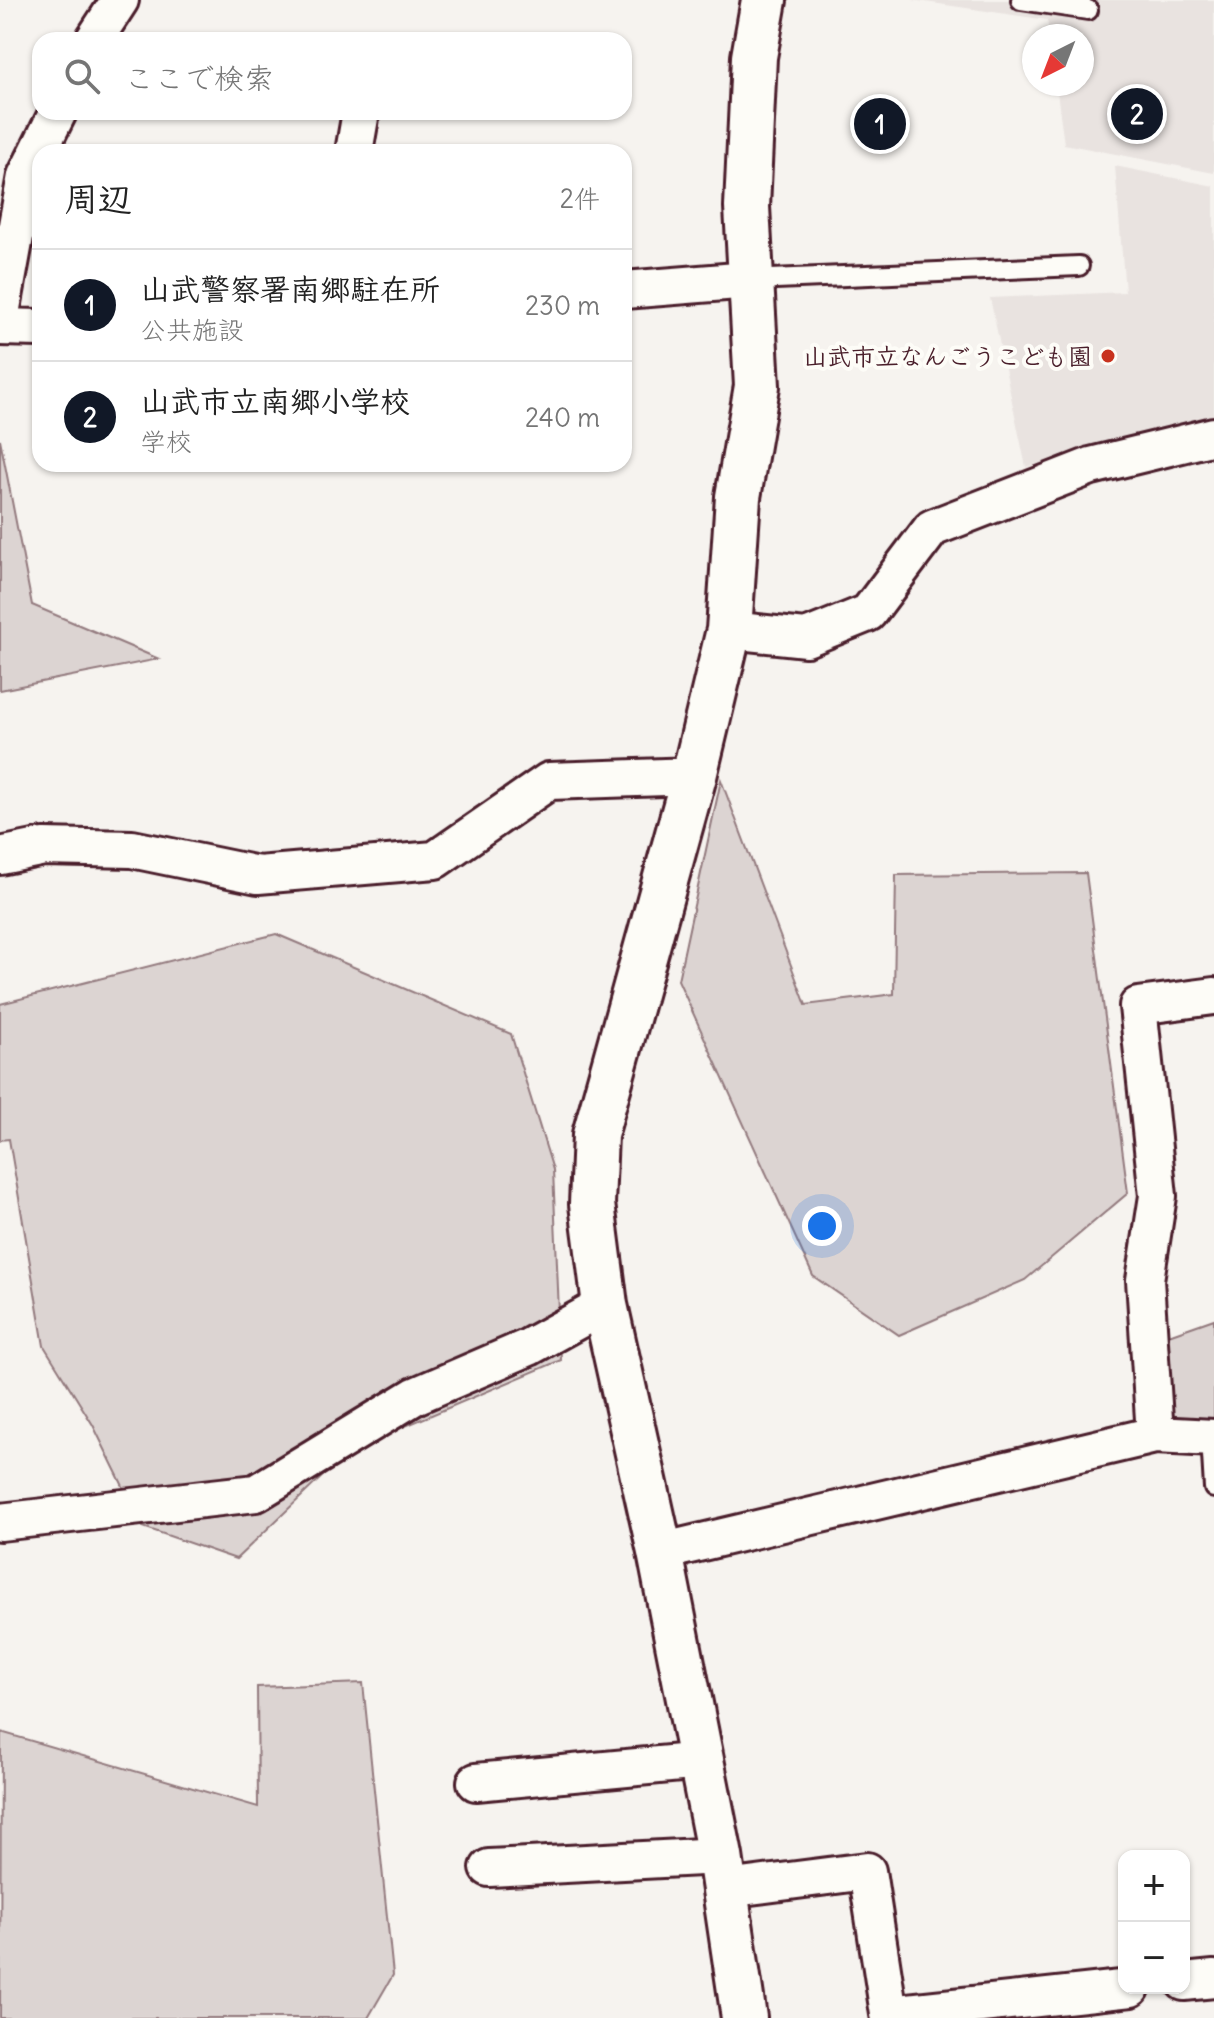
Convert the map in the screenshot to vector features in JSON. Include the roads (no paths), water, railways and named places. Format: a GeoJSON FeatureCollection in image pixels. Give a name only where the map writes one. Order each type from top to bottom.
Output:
{"type":"FeatureCollection","features":[{"type":"Feature","properties":{"kind":"street"},"geometry":{"type":"LineString","coordinates":[[107,32],[120,0]]}},
{"type":"Feature","properties":{"kind":"street"},"geometry":{"type":"LineString","coordinates":[[744,2018],[723,1873],[660,1552],[605,1305],[592,1204],[595,1135],[694,776],[729,630],[738,497],[757,386],[747,207],[754,57],[764,0]]}},
{"type":"Feature","properties":{"kind":"street"},"geometry":{"type":"LineString","coordinates":[[46,144],[55,120]]}},
{"type":"Feature","properties":{"kind":"street"},"geometry":{"type":"LineString","coordinates":[[355,144],[360,120]]}},
{"type":"Feature","properties":{"kind":"street"},"geometry":{"type":"LineString","coordinates":[[0,319],[32,181]]}},
{"type":"Feature","properties":{"kind":"street"},"geometry":{"type":"LineString","coordinates":[[632,289],[750,280]]}},
{"type":"Feature","properties":{"kind":"street"},"geometry":{"type":"LineString","coordinates":[[0,327],[32,328]]}},
{"type":"Feature","properties":{"kind":"street"},"geometry":{"type":"LineString","coordinates":[[729,630],[806,638],[868,613],[932,528],[1091,466],[1214,436]]}},
{"type":"Feature","properties":{"kind":"street"},"geometry":{"type":"LineString","coordinates":[[0,856],[44,847],[132,849],[258,875],[435,860],[549,781],[694,776]]}},
{"type":"Feature","properties":{"kind":"street"},"geometry":{"type":"LineString","coordinates":[[1155,1435],[1145,1280],[1158,1196],[1138,1006],[1214,996]]}},
{"type":"Feature","properties":{"kind":"street"},"geometry":{"type":"LineString","coordinates":[[0,1522],[256,1493],[415,1396],[529,1347],[605,1305]]}},
{"type":"Feature","properties":{"kind":"street"},"geometry":{"type":"LineString","coordinates":[[660,1552],[1155,1435],[1212,1438]]}},
{"type":"Feature","properties":{"kind":"street"},"geometry":{"type":"LineString","coordinates":[[476,1782],[702,1761]]}},
{"type":"Feature","properties":{"kind":"street"},"geometry":{"type":"LineString","coordinates":[[489,1868],[723,1873],[867,1871],[889,2014],[1118,1989]]}},
{"type":"Feature","properties":{"kind":"street"},"geometry":{"type":"LineString","coordinates":[[1190,1981],[1214,1979]]}},
{"type":"Feature","properties":{"kind":"lane"},"geometry":{"type":"LineString","coordinates":[[1021,0],[1088,10]]}},
{"type":"Feature","properties":{"kind":"lane"},"geometry":{"type":"LineString","coordinates":[[750,280],[1079,266]]}},
{"type":"Feature","properties":{"kind":"lane"},"geometry":{"type":"LineString","coordinates":[[1212,1438],[1214,1488]]}},
{"type":"Feature","properties":{"kind":"place","name":"山武市立南郷小学校"},"geometry":{"type":"Point","coordinates":[1137,114]}},
{"type":"Feature","properties":{"kind":"place","name":"山武警察署南郷駐在所"},"geometry":{"type":"Point","coordinates":[880,124]}},
{"type":"Feature","properties":{"kind":"place","name":"山武市立なんごうこども園"},"geometry":{"type":"Point","coordinates":[1108,356]}}]}
